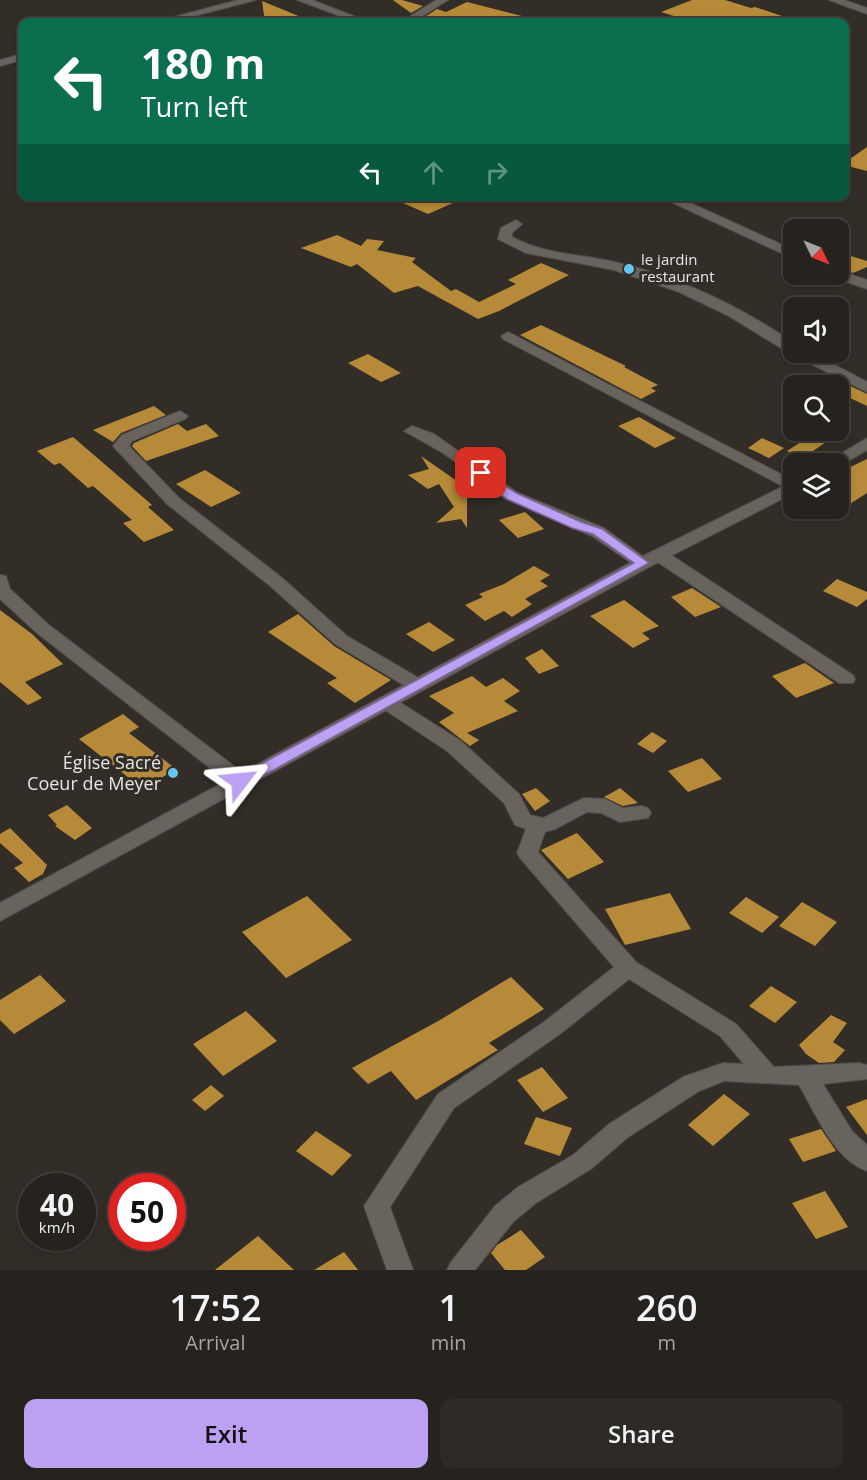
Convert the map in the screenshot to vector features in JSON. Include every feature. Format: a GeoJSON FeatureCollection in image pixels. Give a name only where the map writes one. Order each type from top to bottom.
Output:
{"type":"FeatureCollection","features":[{"type":"Feature","properties":{"kind":"street"},"geometry":{"type":"LineString","coordinates":[[177,18],[251,0]]}},
{"type":"Feature","properties":{"kind":"street"},"geometry":{"type":"LineString","coordinates":[[302,0],[353,18]]}},
{"type":"Feature","properties":{"kind":"street"},"geometry":{"type":"LineString","coordinates":[[413,18],[443,0]]}},
{"type":"Feature","properties":{"kind":"street"},"geometry":{"type":"LineString","coordinates":[[844,1],[867,11]]}},
{"type":"Feature","properties":{"kind":"street"},"geometry":{"type":"LineString","coordinates":[[0,49],[18,55]]}},
{"type":"Feature","properties":{"kind":"street"},"geometry":{"type":"LineString","coordinates":[[0,63],[18,57]]}},
{"type":"Feature","properties":{"kind":"street"},"geometry":{"type":"LineString","coordinates":[[675,201],[783,250]]}},
{"type":"Feature","properties":{"kind":"street"},"geometry":{"type":"LineString","coordinates":[[516,224],[506,231],[505,238],[515,245],[536,252],[617,266],[657,279],[691,293],[783,342]]}},
{"type":"Feature","properties":{"kind":"street"},"geometry":{"type":"LineString","coordinates":[[849,278],[867,285]]}},
{"type":"Feature","properties":{"kind":"street"},"geometry":{"type":"LineString","coordinates":[[508,336],[783,481]]}},
{"type":"Feature","properties":{"kind":"street"},"geometry":{"type":"LineString","coordinates":[[819,363],[867,388]]}},
{"type":"Feature","properties":{"kind":"street"},"geometry":{"type":"LineString","coordinates":[[180,416],[127,438],[121,446],[173,501],[275,581],[341,640],[417,685]]}},
{"type":"Feature","properties":{"kind":"street"},"geometry":{"type":"LineString","coordinates":[[412,430],[429,437],[449,450],[512,496],[598,532],[651,559],[846,679]]}},
{"type":"Feature","properties":{"kind":"street"},"geometry":{"type":"LineString","coordinates":[[849,454],[867,443]]}},
{"type":"Feature","properties":{"kind":"street"},"geometry":{"type":"LineString","coordinates":[[0,913],[417,685],[651,559],[783,491]]}},
{"type":"Feature","properties":{"kind":"street"},"geometry":{"type":"LineString","coordinates":[[0,580],[2,591],[43,629],[240,781]]}},
{"type":"Feature","properties":{"kind":"street"},"geometry":{"type":"LineString","coordinates":[[386,702],[454,746],[512,799],[522,820],[537,826],[548,824],[584,805],[605,806],[620,815],[641,813]]}},
{"type":"Feature","properties":{"kind":"street"},"geometry":{"type":"LineString","coordinates":[[537,826],[527,853],[628,968],[728,1029],[768,1076]]}},
{"type":"Feature","properties":{"kind":"street"},"geometry":{"type":"LineString","coordinates":[[400,1270],[377,1206],[446,1101],[552,1028],[628,968]]}},
{"type":"Feature","properties":{"kind":"street"},"geometry":{"type":"LineString","coordinates":[[460,1270],[504,1214],[527,1195],[582,1162],[618,1131],[691,1084],[723,1072],[768,1076],[859,1072]]}},
{"type":"Feature","properties":{"kind":"street"},"geometry":{"type":"LineString","coordinates":[[806,1076],[843,1138],[867,1161]]}},
{"type":"Feature","properties":{"kind":"building"},"geometry":{"type":"Polygon","coordinates":[[[393,0],[402,0],[423,6],[411,13],[393,0]]]}},
{"type":"Feature","properties":{"kind":"building"},"geometry":{"type":"Polygon","coordinates":[[[692,0],[725,0],[788,18],[680,18],[661,12],[692,0]]]}},
{"type":"Feature","properties":{"kind":"building"},"geometry":{"type":"Polygon","coordinates":[[[262,1],[303,18],[264,18],[262,1]]]}},
{"type":"Feature","properties":{"kind":"building"},"geometry":{"type":"Polygon","coordinates":[[[467,2],[526,17],[423,18],[437,9],[446,12],[467,2]]]}},
{"type":"Feature","properties":{"kind":"building"},"geometry":{"type":"Polygon","coordinates":[[[867,147],[867,171],[849,166],[849,160],[867,147]]]}},
{"type":"Feature","properties":{"kind":"building"},"geometry":{"type":"Polygon","coordinates":[[[398,201],[458,201],[428,214],[398,201]]]}},
{"type":"Feature","properties":{"kind":"building"},"geometry":{"type":"Polygon","coordinates":[[[337,235],[361,246],[367,239],[384,241],[377,250],[416,258],[412,262],[451,291],[456,289],[479,302],[516,284],[508,280],[541,263],[569,275],[499,311],[478,319],[418,286],[394,293],[357,264],[351,267],[301,248],[337,235]]]}},
{"type":"Feature","properties":{"kind":"building"},"geometry":{"type":"Polygon","coordinates":[[[849,255],[867,261],[867,267],[853,273],[849,272],[849,255]]]}},
{"type":"Feature","properties":{"kind":"building"},"geometry":{"type":"Polygon","coordinates":[[[541,325],[626,366],[624,367],[658,385],[651,388],[656,391],[641,399],[520,335],[541,325]]]}},
{"type":"Feature","properties":{"kind":"building"},"geometry":{"type":"Polygon","coordinates":[[[368,354],[401,373],[381,382],[348,363],[368,354]]]}},
{"type":"Feature","properties":{"kind":"building"},"geometry":{"type":"Polygon","coordinates":[[[849,385],[867,394],[867,406],[849,397],[849,385]]]}},
{"type":"Feature","properties":{"kind":"building"},"geometry":{"type":"Polygon","coordinates":[[[154,406],[166,415],[121,433],[113,442],[93,430],[154,406]]]}},
{"type":"Feature","properties":{"kind":"building"},"geometry":{"type":"Polygon","coordinates":[[[639,417],[676,438],[655,448],[618,426],[639,417]]]}},
{"type":"Feature","properties":{"kind":"building"},"geometry":{"type":"Polygon","coordinates":[[[178,424],[187,431],[206,424],[219,436],[146,461],[132,446],[134,443],[178,424]]]}},
{"type":"Feature","properties":{"kind":"building"},"geometry":{"type":"Polygon","coordinates":[[[73,437],[152,505],[148,507],[174,530],[144,542],[123,523],[132,520],[93,486],[88,488],[60,463],[54,465],[37,451],[73,437]]]}},
{"type":"Feature","properties":{"kind":"building"},"geometry":{"type":"Polygon","coordinates":[[[762,438],[784,448],[769,458],[748,448],[762,438]]]}},
{"type":"Feature","properties":{"kind":"building"},"geometry":{"type":"Polygon","coordinates":[[[802,441],[827,441],[810,453],[787,451],[802,441]]]}},
{"type":"Feature","properties":{"kind":"building"},"geometry":{"type":"Polygon","coordinates":[[[421,456],[467,488],[467,528],[461,519],[436,523],[454,507],[439,484],[428,489],[408,475],[429,469],[421,456]]]}},
{"type":"Feature","properties":{"kind":"building"},"geometry":{"type":"Polygon","coordinates":[[[867,459],[867,493],[849,504],[849,468],[867,459]]]}},
{"type":"Feature","properties":{"kind":"building"},"geometry":{"type":"Polygon","coordinates":[[[205,470],[241,493],[211,507],[176,484],[205,470]]]}},
{"type":"Feature","properties":{"kind":"building"},"geometry":{"type":"Polygon","coordinates":[[[525,512],[544,529],[518,538],[499,520],[525,512]]]}},
{"type":"Feature","properties":{"kind":"building"},"geometry":{"type":"Polygon","coordinates":[[[534,566],[550,575],[540,581],[548,586],[525,599],[532,604],[512,617],[504,611],[485,621],[465,605],[483,597],[479,594],[504,584],[534,566]]]}},
{"type":"Feature","properties":{"kind":"building"},"geometry":{"type":"Polygon","coordinates":[[[837,579],[867,592],[867,599],[857,607],[823,591],[837,579]]]}},
{"type":"Feature","properties":{"kind":"building"},"geometry":{"type":"Polygon","coordinates":[[[692,588],[721,607],[695,617],[671,597],[692,588]]]}},
{"type":"Feature","properties":{"kind":"building"},"geometry":{"type":"Polygon","coordinates":[[[624,600],[659,626],[642,633],[650,639],[633,648],[590,616],[624,600]]]}},
{"type":"Feature","properties":{"kind":"building"},"geometry":{"type":"Polygon","coordinates":[[[0,610],[32,634],[63,664],[25,682],[42,698],[28,705],[0,682],[0,610]]]}},
{"type":"Feature","properties":{"kind":"building"},"geometry":{"type":"Polygon","coordinates":[[[298,614],[334,646],[391,680],[355,703],[327,683],[337,678],[268,632],[298,614]]]}},
{"type":"Feature","properties":{"kind":"building"},"geometry":{"type":"Polygon","coordinates":[[[429,622],[455,640],[433,652],[406,634],[429,622]]]}},
{"type":"Feature","properties":{"kind":"building"},"geometry":{"type":"Polygon","coordinates":[[[542,649],[559,666],[539,674],[525,658],[542,649]]]}},
{"type":"Feature","properties":{"kind":"building"},"geometry":{"type":"Polygon","coordinates":[[[805,663],[834,683],[796,698],[772,676],[805,663]]]}},
{"type":"Feature","properties":{"kind":"building"},"geometry":{"type":"Polygon","coordinates":[[[472,676],[486,687],[503,678],[520,691],[504,701],[518,711],[467,733],[479,740],[470,746],[439,722],[454,713],[429,696],[472,676]]]}},
{"type":"Feature","properties":{"kind":"building"},"geometry":{"type":"Polygon","coordinates":[[[123,714],[139,727],[129,733],[176,769],[143,789],[79,739],[123,714]]]}},
{"type":"Feature","properties":{"kind":"building"},"geometry":{"type":"Polygon","coordinates":[[[652,732],[667,741],[653,753],[637,744],[652,732]]]}},
{"type":"Feature","properties":{"kind":"building"},"geometry":{"type":"Polygon","coordinates":[[[702,758],[722,779],[688,792],[668,771],[702,758]]]}},
{"type":"Feature","properties":{"kind":"building"},"geometry":{"type":"Polygon","coordinates":[[[536,788],[550,801],[535,811],[522,794],[536,788]]]}},
{"type":"Feature","properties":{"kind":"building"},"geometry":{"type":"Polygon","coordinates":[[[620,788],[638,803],[623,806],[604,797],[620,788]]]}},
{"type":"Feature","properties":{"kind":"building"},"geometry":{"type":"Polygon","coordinates":[[[67,805],[92,828],[75,840],[55,826],[57,825],[48,815],[67,805]]]}},
{"type":"Feature","properties":{"kind":"building"},"geometry":{"type":"Polygon","coordinates":[[[10,828],[47,865],[43,874],[29,882],[14,868],[23,863],[0,843],[0,834],[10,828]]]}},
{"type":"Feature","properties":{"kind":"building"},"geometry":{"type":"Polygon","coordinates":[[[577,833],[604,862],[568,879],[541,850],[577,833]]]}},
{"type":"Feature","properties":{"kind":"building"},"geometry":{"type":"Polygon","coordinates":[[[670,893],[691,929],[625,945],[605,909],[670,893]]]}},
{"type":"Feature","properties":{"kind":"building"},"geometry":{"type":"Polygon","coordinates":[[[307,896],[352,940],[286,978],[242,932],[307,896]]]}},
{"type":"Feature","properties":{"kind":"building"},"geometry":{"type":"Polygon","coordinates":[[[746,897],[779,917],[762,933],[729,913],[746,897]]]}},
{"type":"Feature","properties":{"kind":"building"},"geometry":{"type":"Polygon","coordinates":[[[802,902],[837,922],[815,946],[779,926],[802,902]]]}},
{"type":"Feature","properties":{"kind":"building"},"geometry":{"type":"Polygon","coordinates":[[[40,975],[66,1001],[14,1034],[0,1020],[0,1000],[40,975]]]}},
{"type":"Feature","properties":{"kind":"building"},"geometry":{"type":"Polygon","coordinates":[[[511,977],[544,1009],[489,1043],[498,1050],[416,1100],[391,1071],[368,1084],[352,1068],[440,1020],[511,977]]]}},
{"type":"Feature","properties":{"kind":"building"},"geometry":{"type":"Polygon","coordinates":[[[771,986],[797,1002],[775,1023],[749,1006],[771,986]]]}},
{"type":"Feature","properties":{"kind":"building"},"geometry":{"type":"Polygon","coordinates":[[[246,1011],[277,1041],[223,1076],[193,1044],[246,1011]]]}},
{"type":"Feature","properties":{"kind":"building"},"geometry":{"type":"Polygon","coordinates":[[[831,1015],[847,1023],[833,1042],[845,1050],[834,1062],[819,1063],[806,1054],[799,1045],[831,1015]]]}},
{"type":"Feature","properties":{"kind":"building"},"geometry":{"type":"Polygon","coordinates":[[[542,1067],[568,1098],[543,1112],[517,1080],[542,1067]]]}},
{"type":"Feature","properties":{"kind":"building"},"geometry":{"type":"Polygon","coordinates":[[[211,1085],[224,1096],[205,1111],[192,1100],[211,1085]]]}},
{"type":"Feature","properties":{"kind":"building"},"geometry":{"type":"Polygon","coordinates":[[[724,1094],[750,1114],[713,1146],[688,1125],[724,1094]]]}},
{"type":"Feature","properties":{"kind":"building"},"geometry":{"type":"Polygon","coordinates":[[[867,1099],[867,1135],[846,1107],[867,1099]]]}},
{"type":"Feature","properties":{"kind":"building"},"geometry":{"type":"Polygon","coordinates":[[[536,1117],[572,1128],[560,1156],[524,1144],[536,1117]]]}},
{"type":"Feature","properties":{"kind":"building"},"geometry":{"type":"Polygon","coordinates":[[[821,1129],[836,1151],[803,1162],[789,1139],[821,1129]]]}},
{"type":"Feature","properties":{"kind":"building"},"geometry":{"type":"Polygon","coordinates":[[[316,1131],[352,1155],[332,1176],[296,1151],[316,1131]]]}},
{"type":"Feature","properties":{"kind":"building"},"geometry":{"type":"Polygon","coordinates":[[[825,1191],[848,1227],[816,1239],[792,1203],[825,1191]]]}},
{"type":"Feature","properties":{"kind":"building"},"geometry":{"type":"Polygon","coordinates":[[[521,1230],[545,1257],[526,1270],[505,1270],[491,1253],[497,1245],[521,1230]]]}},
{"type":"Feature","properties":{"kind":"building"},"geometry":{"type":"Polygon","coordinates":[[[258,1236],[294,1270],[215,1270],[258,1236]]]}},
{"type":"Feature","properties":{"kind":"building"},"geometry":{"type":"Polygon","coordinates":[[[344,1252],[358,1270],[314,1270],[344,1252]]]}},
{"type":"Feature","properties":{"kind":"place","name":"le jardin restaurant"},"geometry":{"type":"Point","coordinates":[629,269]}},
{"type":"Feature","properties":{"kind":"place","name":"Église Sacré Coeur de Meyer"},"geometry":{"type":"Point","coordinates":[173,773]}},
{"type":"Feature","properties":{"kind":"route"},"geometry":{"type":"LineString","coordinates":[[240,781],[643,563],[598,532],[512,496],[481,473]]}}]}
